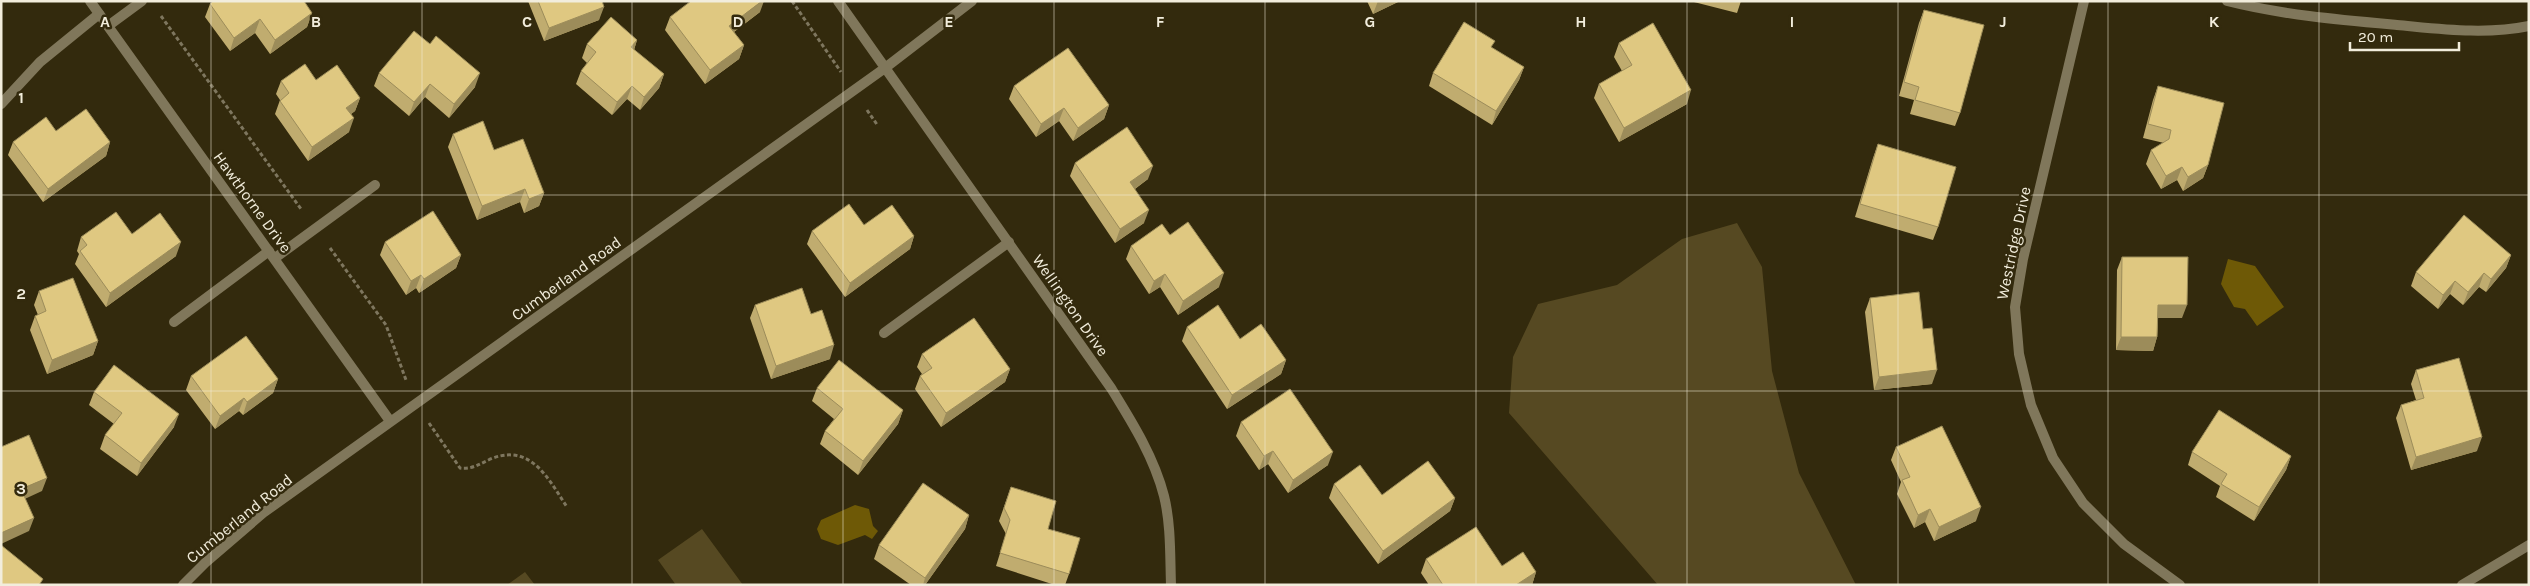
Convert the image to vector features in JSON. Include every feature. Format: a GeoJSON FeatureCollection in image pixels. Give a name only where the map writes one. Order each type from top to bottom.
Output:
{"type":"FeatureCollection","features":[{"type":"Feature","properties":{"kind":"street","name":"Hawthorne Drive"},"geometry":{"type":"LineString","coordinates":[[90,1],[390,421]]}},
{"type":"Feature","properties":{"kind":"street"},"geometry":{"type":"LineString","coordinates":[[108,26],[142,1]]}},
{"type":"Feature","properties":{"kind":"street","name":"Wellington Drive"},"geometry":{"type":"LineString","coordinates":[[838,1],[1111,388],[1144,443],[1164,496],[1170,545],[1171,585]]}},
{"type":"Feature","properties":{"kind":"street","name":"Cumberland Road"},"geometry":{"type":"LineString","coordinates":[[183,585],[205,563],[263,513],[885,68],[972,1]]}},
{"type":"Feature","properties":{"kind":"street","name":"Westridge Drive"},"geometry":{"type":"LineString","coordinates":[[2084,1],[2023,258],[2015,307],[2019,354],[2031,406],[2053,458],[2083,503],[2124,544],[2180,585]]}},
{"type":"Feature","properties":{"kind":"street"},"geometry":{"type":"LineString","coordinates":[[2228,1],[2348,20],[2455,30],[2505,31],[2529,26]]}},
{"type":"Feature","properties":{"kind":"street"},"geometry":{"type":"LineString","coordinates":[[1,104],[40,62],[99,14]]}},
{"type":"Feature","properties":{"kind":"street"},"geometry":{"type":"LineString","coordinates":[[174,322],[315,228],[375,185]]}},
{"type":"Feature","properties":{"kind":"street"},"geometry":{"type":"LineString","coordinates":[[884,333],[1008,242]]}},
{"type":"Feature","properties":{"kind":"street"},"geometry":{"type":"LineString","coordinates":[[2462,585],[2529,545]]}},
{"type":"Feature","properties":{"kind":"path"},"geometry":{"type":"LineString","coordinates":[[792,1],[878,126]]}},
{"type":"Feature","properties":{"kind":"path"},"geometry":{"type":"LineString","coordinates":[[156,9],[386,325],[400,368],[417,404],[439,441],[460,468],[469,469],[508,454],[519,456],[536,464],[546,475],[566,507]]}},
{"type":"Feature","properties":{"kind":"shaded area"},"geometry":{"type":"Polygon","coordinates":[[[1737,223],[1762,267],[1772,371],[1799,473],[1856,585],[1658,585],[1509,413],[1513,357],[1538,304],[1617,285],[1682,239],[1737,223]]]}},
{"type":"Feature","properties":{"kind":"shaded area"},"geometry":{"type":"Polygon","coordinates":[[[2228,259],[2255,266],[2284,307],[2257,326],[2245,309],[2234,307],[2221,284],[2228,259]]]}},
{"type":"Feature","properties":{"kind":"shaded area"},"geometry":{"type":"Polygon","coordinates":[[[855,505],[869,509],[873,526],[878,531],[872,539],[865,535],[838,545],[821,539],[817,529],[821,520],[855,505]]]}},
{"type":"Feature","properties":{"kind":"shaded area"},"geometry":{"type":"Polygon","coordinates":[[[702,529],[743,585],[676,585],[658,560],[702,529]]]}},
{"type":"Feature","properties":{"kind":"shaded area"},"geometry":{"type":"Polygon","coordinates":[[[525,572],[535,585],[507,585],[525,572]]]}},
{"type":"Feature","properties":{"kind":"building"},"geometry":{"type":"Polygon","coordinates":[[[213,1],[304,1],[312,13],[275,40],[260,19],[234,38],[210,4],[213,1]]]}},
{"type":"Feature","properties":{"kind":"building"},"geometry":{"type":"Polygon","coordinates":[[[538,1],[602,1],[604,7],[549,28],[538,1]]]}},
{"type":"Feature","properties":{"kind":"building"},"geometry":{"type":"Polygon","coordinates":[[[691,1],[762,1],[729,26],[744,45],[710,70],[670,17],[691,1]]]}},
{"type":"Feature","properties":{"kind":"building"},"geometry":{"type":"Polygon","coordinates":[[[1924,10],[1984,25],[1960,113],[1915,100],[1919,87],[1904,82],[1924,10]]]}},
{"type":"Feature","properties":{"kind":"building"},"geometry":{"type":"Polygon","coordinates":[[[611,17],[637,40],[631,47],[664,74],[644,97],[632,86],[617,102],[581,71],[596,52],[587,44],[611,17]]]}},
{"type":"Feature","properties":{"kind":"building"},"geometry":{"type":"Polygon","coordinates":[[[1464,22],[1495,41],[1491,47],[1524,67],[1496,111],[1433,73],[1464,22]]]}},
{"type":"Feature","properties":{"kind":"building"},"geometry":{"type":"Polygon","coordinates":[[[1653,23],[1691,90],[1624,128],[1599,84],[1632,65],[1619,43],[1653,23]]]}},
{"type":"Feature","properties":{"kind":"building"},"geometry":{"type":"Polygon","coordinates":[[[414,31],[430,44],[436,36],[480,73],[454,104],[430,84],[414,102],[379,73],[414,31]]]}},
{"type":"Feature","properties":{"kind":"building"},"geometry":{"type":"Polygon","coordinates":[[[1068,48],[1109,105],[1078,128],[1064,108],[1041,124],[1014,86],[1068,48]]]}},
{"type":"Feature","properties":{"kind":"building"},"geometry":{"type":"Polygon","coordinates":[[[305,64],[316,80],[337,65],[360,98],[346,108],[354,118],[312,147],[280,101],[289,93],[281,81],[305,64]]]}},
{"type":"Feature","properties":{"kind":"building"},"geometry":{"type":"Polygon","coordinates":[[[2158,86],[2224,103],[2208,165],[2188,177],[2182,167],[2166,176],[2151,150],[2169,139],[2171,130],[2148,124],[2158,86]]]}},
{"type":"Feature","properties":{"kind":"building"},"geometry":{"type":"Polygon","coordinates":[[[86,109],[110,142],[48,189],[13,142],[46,117],[56,131],[86,109]]]}},
{"type":"Feature","properties":{"kind":"building"},"geometry":{"type":"Polygon","coordinates":[[[483,121],[494,150],[523,139],[544,193],[529,199],[525,189],[482,206],[453,134],[483,121]]]}},
{"type":"Feature","properties":{"kind":"building"},"geometry":{"type":"Polygon","coordinates":[[[1127,127],[1153,166],[1130,182],[1149,210],[1120,229],[1075,163],[1127,127]]]}},
{"type":"Feature","properties":{"kind":"building"},"geometry":{"type":"Polygon","coordinates":[[[1878,144],[1956,167],[1938,227],[1860,204],[1878,144]]]}},
{"type":"Feature","properties":{"kind":"building"},"geometry":{"type":"Polygon","coordinates":[[[849,204],[864,225],[892,205],[914,236],[850,283],[812,231],[849,204]]]}},
{"type":"Feature","properties":{"kind":"building"},"geometry":{"type":"Polygon","coordinates":[[[433,211],[461,255],[424,279],[421,275],[411,281],[385,242],[433,211]]]}},
{"type":"Feature","properties":{"kind":"building"},"geometry":{"type":"Polygon","coordinates":[[[116,212],[132,234],[160,213],[181,242],[110,293],[80,251],[87,245],[81,237],[116,212]]]}},
{"type":"Feature","properties":{"kind":"building"},"geometry":{"type":"Polygon","coordinates":[[[2464,215],[2511,255],[2491,279],[2484,273],[2468,292],[2455,281],[2443,295],[2416,272],[2464,215]]]}},
{"type":"Feature","properties":{"kind":"building"},"geometry":{"type":"Polygon","coordinates":[[[1188,222],[1224,273],[1183,301],[1165,274],[1154,281],[1131,246],[1162,224],[1170,235],[1188,222]]]}},
{"type":"Feature","properties":{"kind":"building"},"geometry":{"type":"Polygon","coordinates":[[[2122,257],[2188,257],[2187,305],[2158,305],[2157,337],[2121,337],[2122,257]]]}},
{"type":"Feature","properties":{"kind":"building"},"geometry":{"type":"Polygon","coordinates":[[[73,278],[98,341],[52,360],[35,316],[46,311],[39,291],[73,278]]]}},
{"type":"Feature","properties":{"kind":"building"},"geometry":{"type":"Polygon","coordinates":[[[802,288],[811,314],[822,310],[834,345],[776,366],[755,305],[802,288]]]}},
{"type":"Feature","properties":{"kind":"building"},"geometry":{"type":"Polygon","coordinates":[[[1919,292],[1923,329],[1932,328],[1937,370],[1879,377],[1870,298],[1919,292]]]}},
{"type":"Feature","properties":{"kind":"building"},"geometry":{"type":"Polygon","coordinates":[[[1218,305],[1240,339],[1261,324],[1286,360],[1232,395],[1187,327],[1218,305]]]}},
{"type":"Feature","properties":{"kind":"building"},"geometry":{"type":"Polygon","coordinates":[[[974,318],[1010,369],[946,413],[920,376],[932,368],[922,354],[974,318]]]}},
{"type":"Feature","properties":{"kind":"building"},"geometry":{"type":"Polygon","coordinates":[[[246,336],[278,379],[247,402],[244,398],[220,416],[191,376],[246,336]]]}},
{"type":"Feature","properties":{"kind":"building"},"geometry":{"type":"Polygon","coordinates":[[[2459,358],[2482,437],[2416,457],[2401,405],[2424,398],[2416,370],[2459,358]]]}},
{"type":"Feature","properties":{"kind":"building"},"geometry":{"type":"Polygon","coordinates":[[[839,360],[903,410],[863,461],[825,431],[843,409],[817,388],[839,360]]]}},
{"type":"Feature","properties":{"kind":"building"},"geometry":{"type":"Polygon","coordinates":[[[114,365],[179,414],[141,463],[105,435],[122,413],[94,392],[114,365]]]}},
{"type":"Feature","properties":{"kind":"building"},"geometry":{"type":"Polygon","coordinates":[[[1290,389],[1333,452],[1293,480],[1273,451],[1264,456],[1241,422],[1290,389]]]}},
{"type":"Feature","properties":{"kind":"building"},"geometry":{"type":"Polygon","coordinates":[[[2219,410],[2291,456],[2259,507],[2221,484],[2227,474],[2192,452],[2219,410]]]}},
{"type":"Feature","properties":{"kind":"building"},"geometry":{"type":"Polygon","coordinates":[[[1942,426],[1981,507],[1939,527],[1930,509],[1918,515],[1902,480],[1910,477],[1896,447],[1942,426]]]}},
{"type":"Feature","properties":{"kind":"building"},"geometry":{"type":"Polygon","coordinates":[[[29,435],[47,478],[21,489],[34,518],[1,533],[1,447],[29,435]]]}},
{"type":"Feature","properties":{"kind":"building"},"geometry":{"type":"Polygon","coordinates":[[[1428,461],[1455,498],[1383,551],[1334,484],[1360,465],[1382,495],[1428,461]]]}},
{"type":"Feature","properties":{"kind":"building"},"geometry":{"type":"Polygon","coordinates":[[[923,483],[969,515],[925,578],[879,545],[923,483]]]}},
{"type":"Feature","properties":{"kind":"building"},"geometry":{"type":"Polygon","coordinates":[[[1011,487],[1056,501],[1048,529],[1080,538],[1069,574],[1000,553],[1010,520],[1004,508],[1011,487]]]}},
{"type":"Feature","properties":{"kind":"building"},"geometry":{"type":"Polygon","coordinates":[[[1476,527],[1502,566],[1523,552],[1536,572],[1516,585],[1443,585],[1426,559],[1476,527]]]}},
{"type":"Feature","properties":{"kind":"building"},"geometry":{"type":"Polygon","coordinates":[[[1,545],[43,579],[39,585],[1,585],[1,545]]]}}]}
